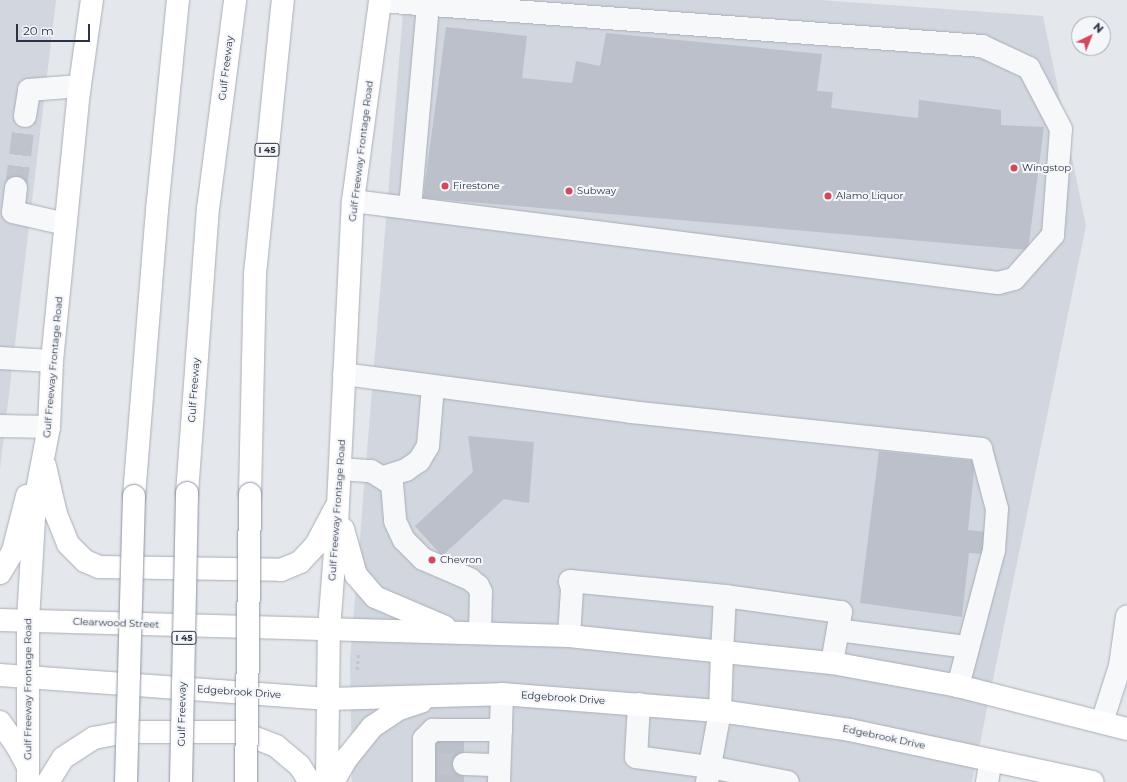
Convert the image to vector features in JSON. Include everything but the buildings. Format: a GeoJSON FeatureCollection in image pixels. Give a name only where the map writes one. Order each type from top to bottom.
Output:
{"type":"FeatureCollection","features":[{"type":"Feature","properties":{"kind":"main road","name":"Gulf Freeway Frontage Road"},"geometry":{"type":"LineString","coordinates":[[28,776],[28,620],[35,501],[49,428],[52,361],[80,86],[92,0]]}},
{"type":"Feature","properties":{"kind":"main road"},"geometry":{"type":"LineString","coordinates":[[126,782],[134,496],[157,210],[178,0]]}},
{"type":"Feature","properties":{"kind":"main road","name":"Gulf Freeway"},"geometry":{"type":"LineString","coordinates":[[181,782],[187,494],[208,209],[235,0]]}},
{"type":"Feature","properties":{"kind":"main road","name":"I 45"},"geometry":{"type":"LineString","coordinates":[[246,782],[255,274],[279,25],[283,0]]}},
{"type":"Feature","properties":{"kind":"main road"},"geometry":{"type":"LineString","coordinates":[[279,25],[293,0]]}},
{"type":"Feature","properties":{"kind":"main road","name":"Gulf Freeway Frontage Road"},"geometry":{"type":"LineString","coordinates":[[327,782],[329,629],[340,468],[353,200],[380,1]]}},
{"type":"Feature","properties":{"kind":"main road"},"geometry":{"type":"LineString","coordinates":[[43,459],[56,514],[68,544],[85,561],[99,567],[282,570],[300,562],[316,545],[338,502]]}},
{"type":"Feature","properties":{"kind":"main road"},"geometry":{"type":"LineString","coordinates":[[0,573],[13,550],[30,488],[43,459]]}},
{"type":"Feature","properties":{"kind":"main road"},"geometry":{"type":"LineString","coordinates":[[338,502],[346,545],[356,576],[376,597],[408,613],[471,633]]}},
{"type":"Feature","properties":{"kind":"main road","name":"Clearwood Street"},"geometry":{"type":"LineString","coordinates":[[0,620],[329,629]]}},
{"type":"Feature","properties":{"kind":"main road"},"geometry":{"type":"LineString","coordinates":[[329,629],[569,636],[722,653],[832,663],[958,686],[1127,728]]}},
{"type":"Feature","properties":{"kind":"main road"},"geometry":{"type":"LineString","coordinates":[[720,711],[722,653]]}},
{"type":"Feature","properties":{"kind":"main road"},"geometry":{"type":"LineString","coordinates":[[0,675],[27,676]]}},
{"type":"Feature","properties":{"kind":"main road","name":"Edgebrook Drive"},"geometry":{"type":"LineString","coordinates":[[27,676],[328,698],[502,694],[720,711],[850,730],[1092,782]]}},
{"type":"Feature","properties":{"kind":"main road"},"geometry":{"type":"LineString","coordinates":[[333,782],[347,758],[372,727],[398,709],[441,696]]}},
{"type":"Feature","properties":{"kind":"main road"},"geometry":{"type":"LineString","coordinates":[[0,722],[17,746],[28,776]]}},
{"type":"Feature","properties":{"kind":"main road"},"geometry":{"type":"LineString","coordinates":[[48,782],[63,758],[94,738],[126,732],[240,732],[276,746],[299,765],[310,782]]}},
{"type":"Feature","properties":{"kind":"lane"},"geometry":{"type":"LineString","coordinates":[[353,200],[998,283],[1014,279],[1053,235],[1061,129],[1028,68],[982,46],[380,1]]}},
{"type":"Feature","properties":{"kind":"lane"},"geometry":{"type":"LineString","coordinates":[[410,207],[428,5]]}},
{"type":"Feature","properties":{"kind":"lane"},"geometry":{"type":"LineString","coordinates":[[25,116],[29,90],[80,86]]}},
{"type":"Feature","properties":{"kind":"lane"},"geometry":{"type":"LineString","coordinates":[[16,188],[13,212],[66,224]]}},
{"type":"Feature","properties":{"kind":"lane"},"geometry":{"type":"LineString","coordinates":[[0,358],[52,361]]}},
{"type":"Feature","properties":{"kind":"lane"},"geometry":{"type":"LineString","coordinates":[[344,374],[631,412],[981,449],[997,509],[994,550],[958,686]]}},
{"type":"Feature","properties":{"kind":"lane"},"geometry":{"type":"LineString","coordinates":[[384,477],[406,470],[415,464],[428,446],[433,386]]}},
{"type":"Feature","properties":{"kind":"lane"},"geometry":{"type":"LineString","coordinates":[[0,426],[49,428]]}},
{"type":"Feature","properties":{"kind":"lane"},"geometry":{"type":"LineString","coordinates":[[340,468],[371,471],[384,477],[392,484],[395,521],[404,540],[422,559],[470,579],[478,586],[481,592],[471,633]]}},
{"type":"Feature","properties":{"kind":"lane"},"geometry":{"type":"LineString","coordinates":[[569,636],[572,589],[570,580],[726,596],[840,612],[832,663]]}},
{"type":"Feature","properties":{"kind":"lane"},"geometry":{"type":"LineString","coordinates":[[722,653],[726,596]]}},
{"type":"Feature","properties":{"kind":"lane"},"geometry":{"type":"LineString","coordinates":[[1102,722],[1120,666],[1127,616]]}},
{"type":"Feature","properties":{"kind":"lane"},"geometry":{"type":"LineString","coordinates":[[838,630],[968,647]]}},
{"type":"Feature","properties":{"kind":"lane"},"geometry":{"type":"LineString","coordinates":[[464,764],[499,773],[502,694]]}},
{"type":"Feature","properties":{"kind":"lane"},"geometry":{"type":"LineString","coordinates":[[639,704],[636,757],[708,774],[788,782]]}},
{"type":"Feature","properties":{"kind":"lane"},"geometry":{"type":"LineString","coordinates":[[708,774],[720,711]]}},
{"type":"Feature","properties":{"kind":"lane"},"geometry":{"type":"LineString","coordinates":[[427,770],[424,739],[433,730],[501,730]]}},
{"type":"Feature","properties":{"kind":"lane"},"geometry":{"type":"LineString","coordinates":[[986,782],[991,760]]}},
{"type":"Feature","properties":{"kind":"path"},"geometry":{"type":"LineString","coordinates":[[357,670],[358,654]]}},
{"type":"Feature","properties":{"kind":"shaded area"},"geometry":{"type":"Polygon","coordinates":[[[0,0],[56,0],[0,469],[0,0]]]}},
{"type":"Feature","properties":{"kind":"shaded area"},"geometry":{"type":"Polygon","coordinates":[[[404,0],[819,0],[1043,16],[1086,226],[972,782],[352,782],[350,659],[404,0]]]}},
{"type":"Feature","properties":{"kind":"tunnel"},"geometry":{"type":"LineString","coordinates":[[16,188],[25,116]]}},
{"type":"Feature","properties":{"kind":"tunnel"},"geometry":{"type":"LineString","coordinates":[[433,764],[464,764]]}},
{"type":"Feature","properties":{"kind":"place","name":"Wingstop"},"geometry":{"type":"Point","coordinates":[1014,168]}},
{"type":"Feature","properties":{"kind":"place","name":"Firestone"},"geometry":{"type":"Point","coordinates":[445,186]}},
{"type":"Feature","properties":{"kind":"place","name":"Subway"},"geometry":{"type":"Point","coordinates":[569,191]}},
{"type":"Feature","properties":{"kind":"place","name":"Alamo Liquor"},"geometry":{"type":"Point","coordinates":[828,196]}},
{"type":"Feature","properties":{"kind":"place","name":"Chevron"},"geometry":{"type":"Point","coordinates":[432,560]}}]}
